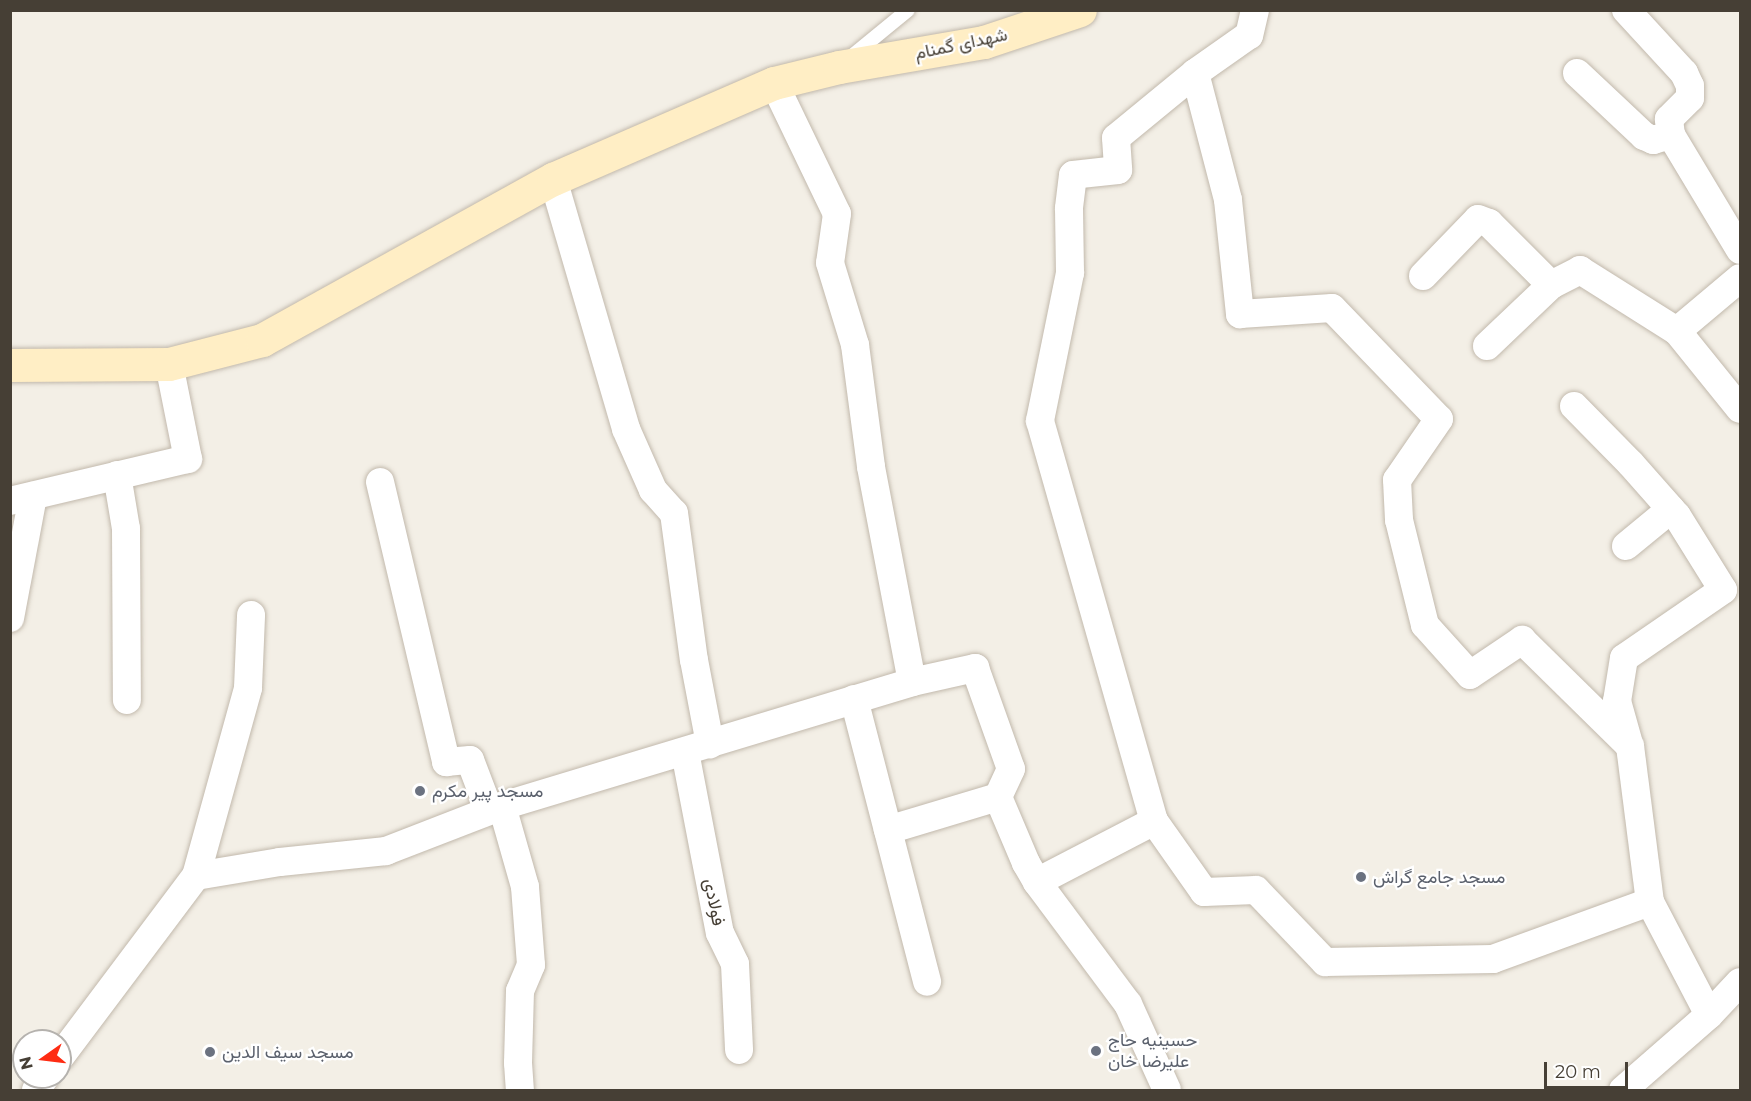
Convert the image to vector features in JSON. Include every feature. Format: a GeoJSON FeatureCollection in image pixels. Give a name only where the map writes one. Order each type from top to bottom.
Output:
{"type":"FeatureCollection","features":[{"type":"Feature","properties":{"kind":"street","name":"شهدای گمنام"},"geometry":{"type":"LineString","coordinates":[[10,365],[169,364],[262,340],[553,179],[774,83],[839,67],[984,42],[1080,10]]}},
{"type":"Feature","properties":{"kind":"street"},"geometry":{"type":"LineString","coordinates":[[1255,10],[1249,35],[1195,73],[1116,138],[1118,170],[1073,175],[1069,209],[1070,273],[1040,421],[1154,821],[1204,892],[1256,890],[1324,962],[1493,959],[1650,902]]}},
{"type":"Feature","properties":{"kind":"street"},"geometry":{"type":"LineString","coordinates":[[1626,10],[1684,73],[1690,86],[1690,98],[1669,118],[1671,135],[1740,250]]}},
{"type":"Feature","properties":{"kind":"street"},"geometry":{"type":"LineString","coordinates":[[1195,73],[1228,200],[1240,314],[1332,308],[1439,419],[1397,480],[1399,520],[1425,625],[1470,675],[1522,640],[1630,746]]}},
{"type":"Feature","properties":{"kind":"street"},"geometry":{"type":"LineString","coordinates":[[1577,73],[1644,135],[1653,140],[1671,135]]}},
{"type":"Feature","properties":{"kind":"street"},"geometry":{"type":"LineString","coordinates":[[774,83],[837,214],[830,263],[855,345],[871,467],[912,682]]}},
{"type":"Feature","properties":{"kind":"street","name":"فولادی"},"geometry":{"type":"LineString","coordinates":[[553,179],[626,429],[653,489],[674,513],[694,660],[698,748],[720,933],[735,964],[739,1050]]}},
{"type":"Feature","properties":{"kind":"street"},"geometry":{"type":"LineString","coordinates":[[1423,276],[1478,219],[1489,223],[1551,285]]}},
{"type":"Feature","properties":{"kind":"street"},"geometry":{"type":"LineString","coordinates":[[1487,346],[1551,285],[1580,270],[1677,331],[1740,409]]}},
{"type":"Feature","properties":{"kind":"street"},"geometry":{"type":"LineString","coordinates":[[1677,331],[1740,278]]}},
{"type":"Feature","properties":{"kind":"street"},"geometry":{"type":"LineString","coordinates":[[10,618],[22,498],[188,459],[169,364]]}},
{"type":"Feature","properties":{"kind":"street"},"geometry":{"type":"LineString","coordinates":[[1574,406],[1671,509],[1723,591],[1624,658],[1617,701],[1630,746],[1650,902],[1709,1015]]}},
{"type":"Feature","properties":{"kind":"street"},"geometry":{"type":"LineString","coordinates":[[117,475],[126,529],[127,700]]}},
{"type":"Feature","properties":{"kind":"street"},"geometry":{"type":"LineString","coordinates":[[380,482],[446,762],[470,760],[495,808],[525,887],[531,965],[520,991],[518,1063],[520,1090]]}},
{"type":"Feature","properties":{"kind":"street"},"geometry":{"type":"LineString","coordinates":[[1626,546],[1671,509]]}},
{"type":"Feature","properties":{"kind":"street"},"geometry":{"type":"LineString","coordinates":[[72,1041],[196,876],[248,688],[251,615]]}},
{"type":"Feature","properties":{"kind":"street"},"geometry":{"type":"LineString","coordinates":[[196,876],[280,862],[386,851],[495,808],[912,682],[975,668],[1011,769],[998,797],[888,830]]}},
{"type":"Feature","properties":{"kind":"street"},"geometry":{"type":"LineString","coordinates":[[854,699],[927,982]]}},
{"type":"Feature","properties":{"kind":"street"},"geometry":{"type":"LineString","coordinates":[[998,797],[1037,882],[1128,1004],[1167,1090]]}},
{"type":"Feature","properties":{"kind":"street"},"geometry":{"type":"LineString","coordinates":[[1037,882],[1154,821]]}},
{"type":"Feature","properties":{"kind":"street"},"geometry":{"type":"LineString","coordinates":[[1623,1090],[1709,1015],[1740,982]]}},
{"type":"Feature","properties":{"kind":"lane"},"geometry":{"type":"LineString","coordinates":[[839,67],[908,10]]}},
{"type":"Feature","properties":{"kind":"place","name":"مسجد پیر مکرم"},"geometry":{"type":"Point","coordinates":[420,791]}},
{"type":"Feature","properties":{"kind":"place","name":"مسجد جامع گراش"},"geometry":{"type":"Point","coordinates":[1361,877]}},
{"type":"Feature","properties":{"kind":"place","name":"حسینیه حاج علیرضا خان"},"geometry":{"type":"Point","coordinates":[1096,1051]}},
{"type":"Feature","properties":{"kind":"place","name":"مسجد سیف الدین"},"geometry":{"type":"Point","coordinates":[210,1052]}}]}
